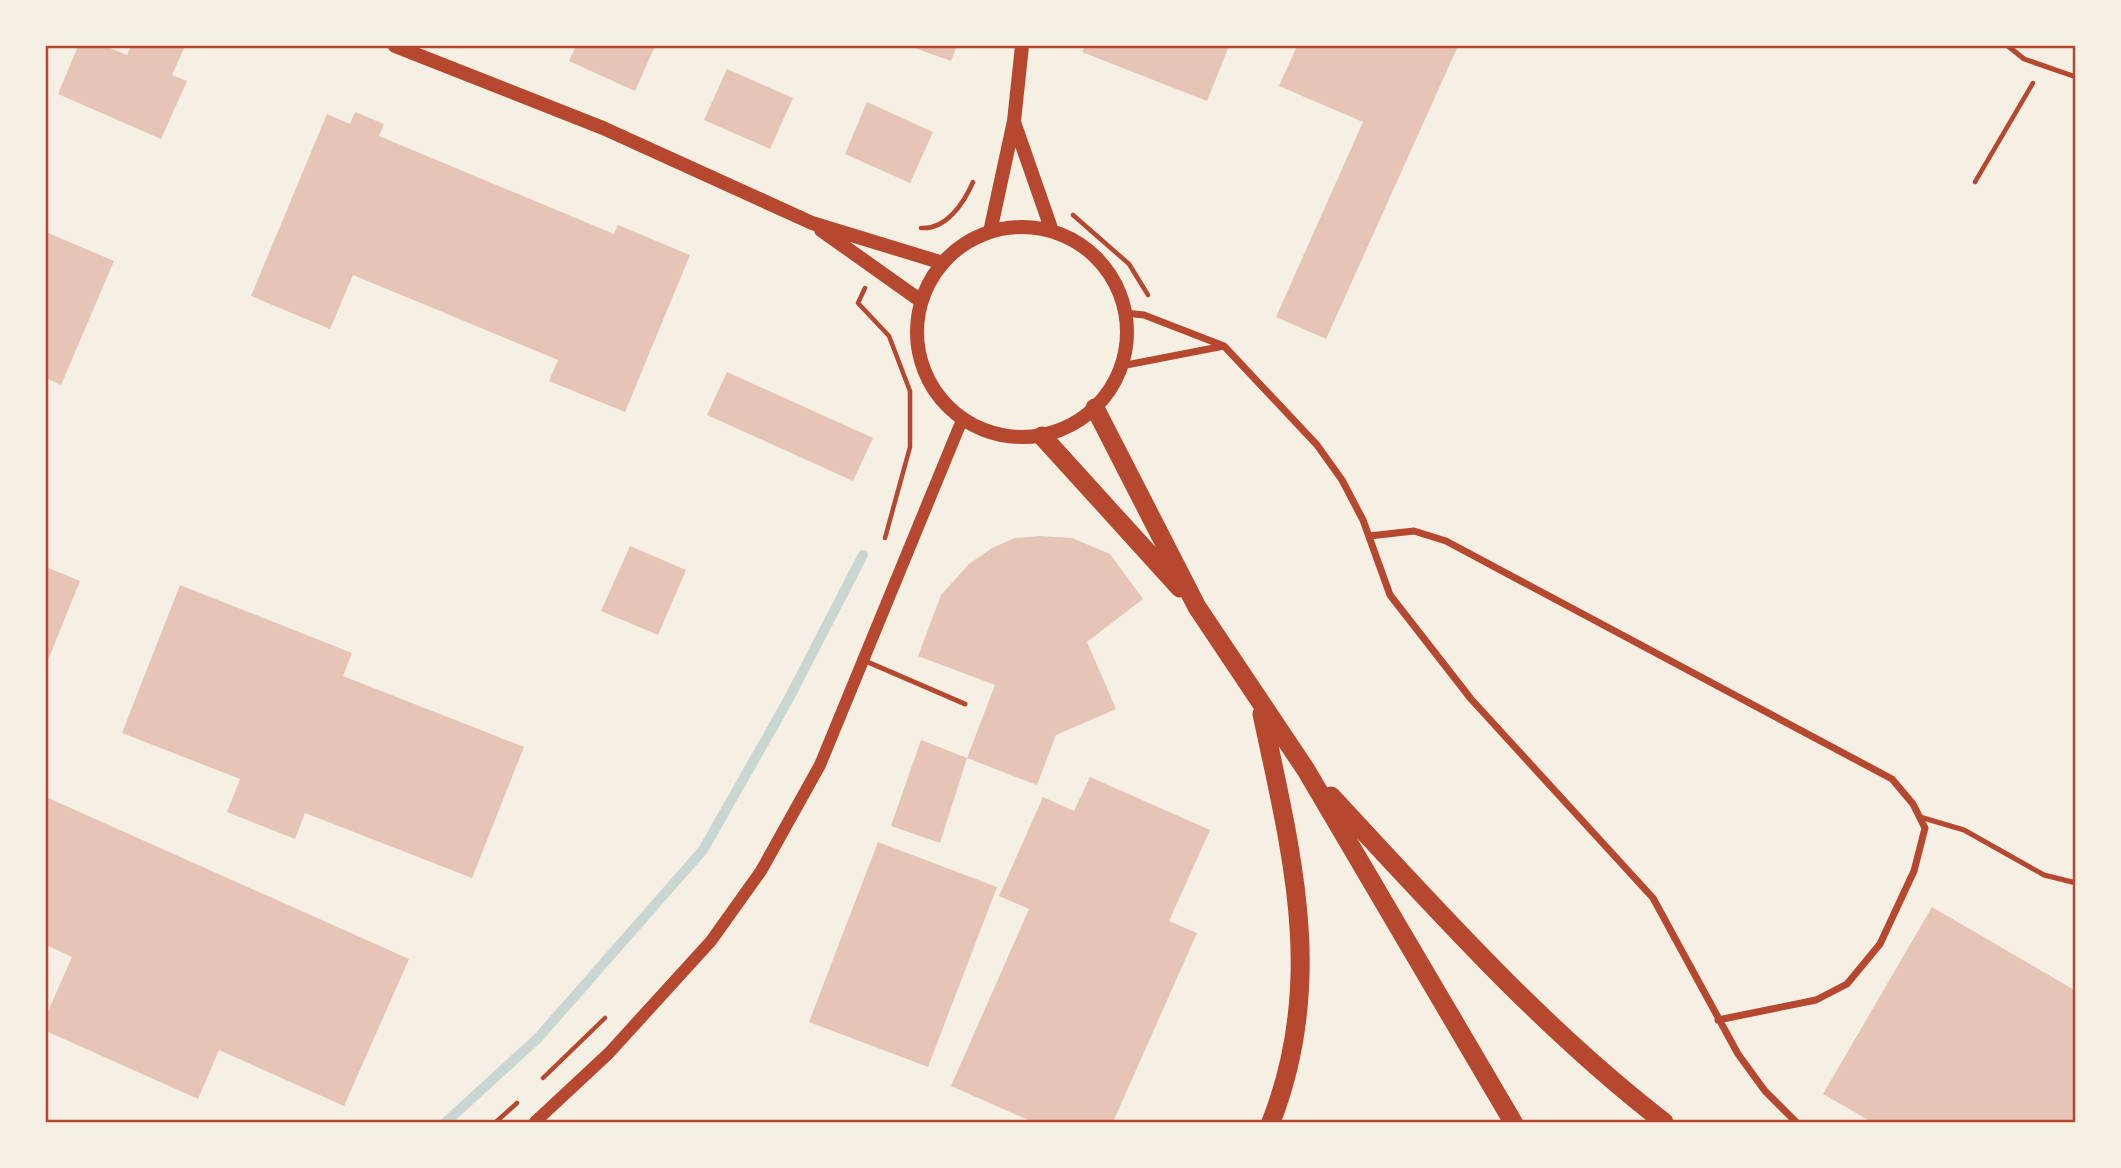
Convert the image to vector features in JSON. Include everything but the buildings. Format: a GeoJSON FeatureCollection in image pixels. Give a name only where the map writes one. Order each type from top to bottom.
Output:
{"type":"FeatureCollection","features":[{"type":"Feature","properties":{"kind":"highway"},"geometry":{"type":"LineString","coordinates":[[1095,408],[1197,607],[1306,770],[1513,1122]]}},
{"type":"Feature","properties":{"kind":"highway"},"geometry":{"type":"LineString","coordinates":[[1042,436],[1197,607]]}},
{"type":"Feature","properties":{"kind":"highway"},"geometry":{"type":"LineString","coordinates":[[1259,703],[1293,856],[1302,968],[1294,1052],[1271,1122]]}},
{"type":"Feature","properties":{"kind":"highway"},"geometry":{"type":"LineString","coordinates":[[1306,770],[1469,943],[1615,1085],[1664,1122]]}},
{"type":"Feature","properties":{"kind":"main road"},"geometry":{"type":"LineString","coordinates":[[395,46],[603,128],[812,223],[943,263]]}},
{"type":"Feature","properties":{"kind":"main road"},"geometry":{"type":"LineString","coordinates":[[990,232],[1014,121],[1022,46]]}},
{"type":"Feature","properties":{"kind":"main road"},"geometry":{"type":"LineString","coordinates":[[1014,121],[1052,231]]}},
{"type":"Feature","properties":{"kind":"main road"},"geometry":{"type":"LineString","coordinates":[[812,223],[921,301]]}},
{"type":"Feature","properties":{"kind":"main road"},"geometry":{"type":"LineString","coordinates":[[1021,227],[1052,231],[1078,243],[1100,261],[1116,285],[1125,313],[1127,339],[1121,366],[1111,388],[1095,408],[1070,426],[1042,436],[1014,438],[987,432],[962,420],[938,397],[922,367],[916,334],[921,301],[929,281],[943,263],[964,244],[990,232],[1021,227]]}},
{"type":"Feature","properties":{"kind":"street"},"geometry":{"type":"LineString","coordinates":[[1125,313],[1144,315],[1224,346],[1317,445],[1342,480],[1363,520],[1390,595],[1471,699],[1653,898],[1738,1054],[1765,1091],[1797,1122]]}},
{"type":"Feature","properties":{"kind":"street"},"geometry":{"type":"LineString","coordinates":[[1121,366],[1224,346]]}},
{"type":"Feature","properties":{"kind":"street"},"geometry":{"type":"LineString","coordinates":[[535,1122],[609,1053],[711,941],[761,871],[820,765],[962,420]]}},
{"type":"Feature","properties":{"kind":"street"},"geometry":{"type":"LineString","coordinates":[[1369,536],[1414,531],[1446,541],[1892,779],[1913,804],[1925,828],[1914,871],[1880,944],[1847,984],[1816,1000],[1718,1020]]}},
{"type":"Feature","properties":{"kind":"lane"},"geometry":{"type":"LineString","coordinates":[[2008,46],[2024,59],[2076,77]]}},
{"type":"Feature","properties":{"kind":"lane"},"geometry":{"type":"LineString","coordinates":[[863,660],[965,704]]}},
{"type":"Feature","properties":{"kind":"lane"},"geometry":{"type":"LineString","coordinates":[[1920,817],[1964,830],[2044,875],[2076,883]]}},
{"type":"Feature","properties":{"kind":"path"},"geometry":{"type":"LineString","coordinates":[[1975,182],[2042,67]]}},
{"type":"Feature","properties":{"kind":"path"},"geometry":{"type":"LineString","coordinates":[[886,246],[897,227],[930,229],[954,215],[972,185],[975,172],[1003,174]]}},
{"type":"Feature","properties":{"kind":"path"},"geometry":{"type":"LineString","coordinates":[[1068,210],[1129,264],[1148,296],[1161,299]]}},
{"type":"Feature","properties":{"kind":"path"},"geometry":{"type":"LineString","coordinates":[[875,269],[858,303],[889,336],[910,391],[910,447],[884,541]]}},
{"type":"Feature","properties":{"kind":"path"},"geometry":{"type":"LineString","coordinates":[[535,1085],[611,1012]]}},
{"type":"Feature","properties":{"kind":"path"},"geometry":{"type":"LineString","coordinates":[[496,1122],[525,1095]]}},
{"type":"Feature","properties":{"kind":"waterway"},"geometry":{"type":"LineString","coordinates":[[446,1122],[538,1038],[703,850],[787,702],[863,555]]}}]}
